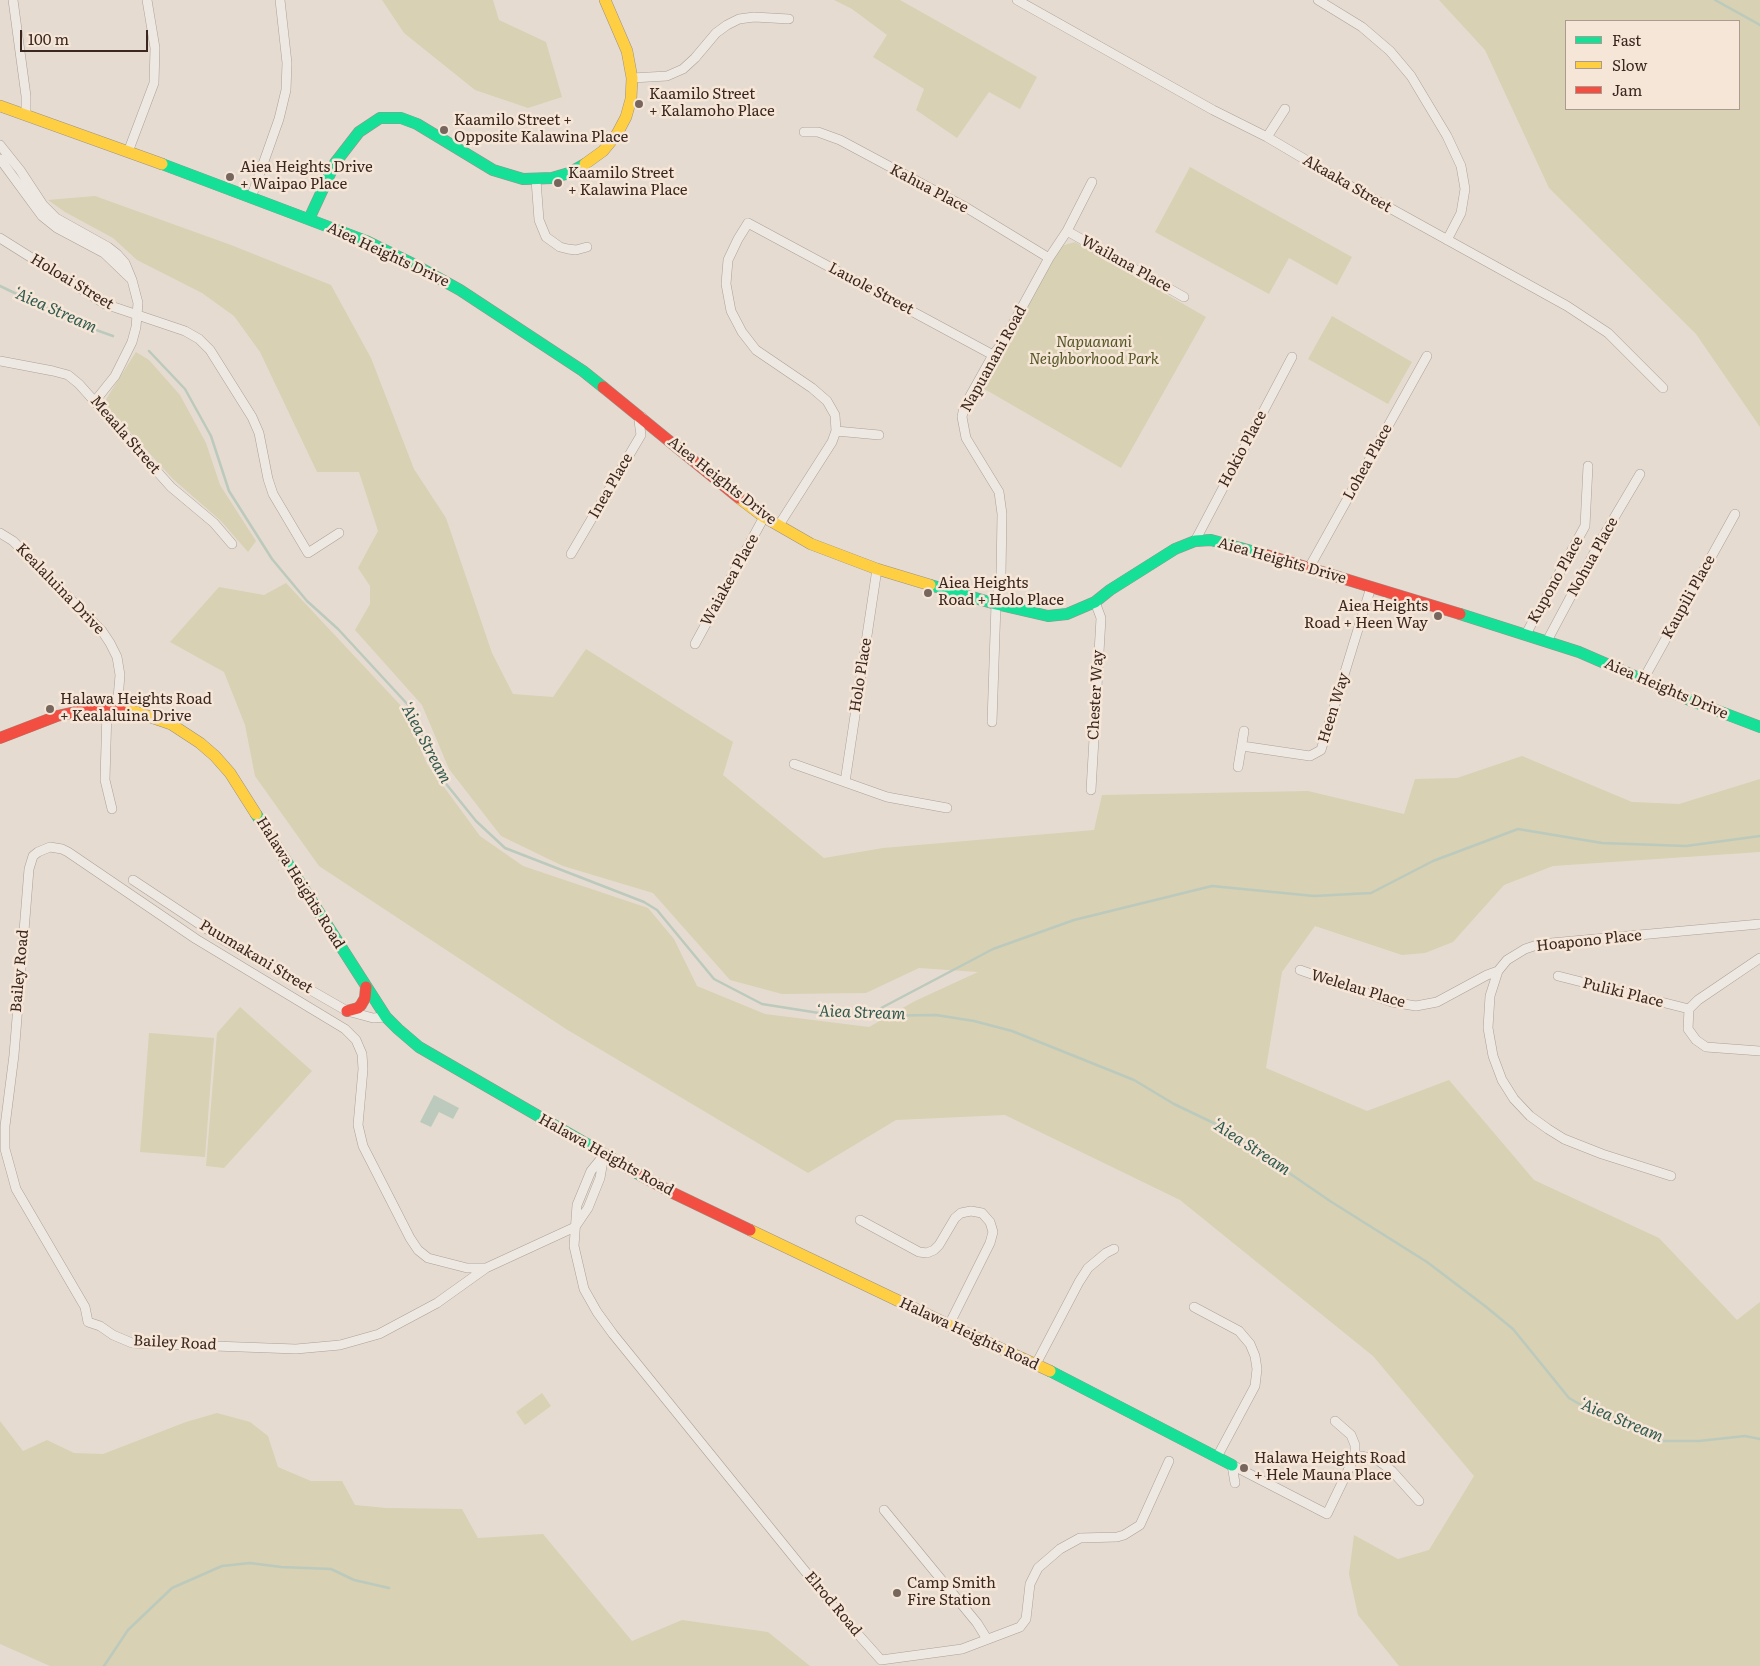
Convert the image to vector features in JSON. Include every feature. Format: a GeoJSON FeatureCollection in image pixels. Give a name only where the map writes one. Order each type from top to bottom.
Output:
{"type":"FeatureCollection","features":[{"type":"Feature","properties":{"kind":"street"},"geometry":{"type":"LineString","coordinates":[[13,0],[26,96],[26,115]]}},
{"type":"Feature","properties":{"kind":"street"},"geometry":{"type":"LineString","coordinates":[[128,152],[154,83],[155,48],[147,0]]}},
{"type":"Feature","properties":{"kind":"street"},"geometry":{"type":"LineString","coordinates":[[251,198],[279,119],[286,90],[287,62],[280,0]]}},
{"type":"Feature","properties":{"kind":"street"},"geometry":{"type":"LineString","coordinates":[[309,219],[336,163],[347,146],[359,132],[380,118],[401,118],[417,124],[493,170],[510,176],[536,180],[552,178],[569,173],[587,163],[603,151],[617,134],[626,117],[631,99],[632,78],[627,51],[605,0]]}},
{"type":"Feature","properties":{"kind":"street","name":"Akaaka Street"},"geometry":{"type":"LineString","coordinates":[[1016,0],[1213,110],[1267,137],[1350,186],[1590,320],[1608,332],[1664,388]]}},
{"type":"Feature","properties":{"kind":"street"},"geometry":{"type":"LineString","coordinates":[[1318,0],[1362,27],[1390,51],[1411,76],[1447,136],[1461,166],[1465,189],[1461,213],[1447,240]]}},
{"type":"Feature","properties":{"kind":"street"},"geometry":{"type":"LineString","coordinates":[[632,78],[667,76],[683,69],[716,33],[727,24],[740,19],[754,17],[789,19]]}},
{"type":"Feature","properties":{"kind":"street","name":"Aiea Heights Drive"},"geometry":{"type":"LineString","coordinates":[[0,106],[309,219],[366,242],[415,265],[460,290],[583,371],[642,417],[713,478],[764,517],[811,544],[877,569],[996,604],[1048,616],[1067,614],[1095,602],[1110,590],[1175,550],[1195,541],[1211,540],[1547,641],[1760,727]]}},
{"type":"Feature","properties":{"kind":"street"},"geometry":{"type":"LineString","coordinates":[[1267,137],[1285,109]]}},
{"type":"Feature","properties":{"kind":"street","name":"Kahua Place"},"geometry":{"type":"LineString","coordinates":[[804,132],[818,132],[840,140],[966,208],[1049,258]]}},
{"type":"Feature","properties":{"kind":"street"},"geometry":{"type":"LineString","coordinates":[[0,145],[20,170],[44,206],[56,218],[108,247],[126,263],[138,303],[138,316],[132,342],[126,356],[115,376],[95,401]]}},
{"type":"Feature","properties":{"kind":"street"},"geometry":{"type":"LineString","coordinates":[[0,159],[42,216],[57,228],[104,253],[132,280]]}},
{"type":"Feature","properties":{"kind":"street"},"geometry":{"type":"LineString","coordinates":[[536,180],[539,220],[546,237],[568,250],[586,247]]}},
{"type":"Feature","properties":{"kind":"street","name":"Napuanani Road"},"geometry":{"type":"LineString","coordinates":[[992,722],[996,604],[1001,574],[1002,514],[998,492],[966,438],[962,417],[964,407],[993,355],[1003,342],[1049,258],[1067,231],[1092,182]]}},
{"type":"Feature","properties":{"kind":"street","name":"Lauole Street"},"geometry":{"type":"LineString","coordinates":[[836,431],[835,415],[827,401],[812,388],[756,350],[742,332],[731,312],[726,284],[728,260],[748,223],[993,355]]}},
{"type":"Feature","properties":{"kind":"street","name":"Wailana Place"},"geometry":{"type":"LineString","coordinates":[[1067,231],[1184,297]]}},
{"type":"Feature","properties":{"kind":"street","name":"Holoai Street"},"geometry":{"type":"LineString","coordinates":[[0,238],[105,304],[185,331],[199,339],[210,350],[252,417],[259,433],[273,494],[308,553],[340,533]]}},
{"type":"Feature","properties":{"kind":"street","name":"Lohea Place"},"geometry":{"type":"LineString","coordinates":[[1309,568],[1427,356]]}},
{"type":"Feature","properties":{"kind":"street","name":"Hokio Place"},"geometry":{"type":"LineString","coordinates":[[1195,541],[1292,357]]}},
{"type":"Feature","properties":{"kind":"street","name":"Meaala Street"},"geometry":{"type":"LineString","coordinates":[[0,361],[68,375],[95,401],[171,487],[214,524],[232,544]]}},
{"type":"Feature","properties":{"kind":"street","name":"Inea Place"},"geometry":{"type":"LineString","coordinates":[[571,554],[641,435],[640,421],[642,417]]}},
{"type":"Feature","properties":{"kind":"street"},"geometry":{"type":"LineString","coordinates":[[779,525],[832,442],[836,431],[880,435]]}},
{"type":"Feature","properties":{"kind":"street","name":"Kupono Place"},"geometry":{"type":"LineString","coordinates":[[1526,634],[1585,526],[1588,466]]}},
{"type":"Feature","properties":{"kind":"street","name":"Nohua Place"},"geometry":{"type":"LineString","coordinates":[[1547,641],[1601,540],[1640,474]]}},
{"type":"Feature","properties":{"kind":"street","name":"Kaupili Place"},"geometry":{"type":"LineString","coordinates":[[1643,680],[1735,514]]}},
{"type":"Feature","properties":{"kind":"street","name":"Waiakea Place"},"geometry":{"type":"LineString","coordinates":[[694,644],[764,517]]}},
{"type":"Feature","properties":{"kind":"street","name":"Kealaluina Drive"},"geometry":{"type":"LineString","coordinates":[[0,533],[14,541],[102,631],[117,657],[120,675],[112,710],[106,780],[112,809]]}},
{"type":"Feature","properties":{"kind":"street","name":"Holo Place"},"geometry":{"type":"LineString","coordinates":[[845,782],[877,569]]}},
{"type":"Feature","properties":{"kind":"street","name":"Heen Way"},"geometry":{"type":"LineString","coordinates":[[1242,746],[1310,756],[1321,750],[1371,587]]}},
{"type":"Feature","properties":{"kind":"street","name":"Chester Way"},"geometry":{"type":"LineString","coordinates":[[1091,790],[1101,618],[1095,602]]}},
{"type":"Feature","properties":{"kind":"street","name":"Halawa Heights Road"},"geometry":{"type":"LineString","coordinates":[[0,738],[34,724],[80,710],[136,712],[171,724],[200,742],[216,756],[241,790],[386,1017],[419,1046],[604,1155],[673,1193],[949,1325],[1036,1364],[1327,1514],[1355,1456]]}},
{"type":"Feature","properties":{"kind":"street"},"geometry":{"type":"LineString","coordinates":[[1238,767],[1244,731]]}},
{"type":"Feature","properties":{"kind":"street"},"geometry":{"type":"LineString","coordinates":[[794,764],[887,797],[947,808]]}},
{"type":"Feature","properties":{"kind":"street","name":"Bailey Road"},"geometry":{"type":"LineString","coordinates":[[486,1268],[467,1268],[428,1258],[418,1250],[410,1238],[363,1146],[358,1120],[363,1068],[362,1054],[356,1040],[345,1029],[196,939],[68,852],[50,847],[33,856],[30,862],[14,1055],[5,1126],[5,1149],[16,1189],[85,1307],[88,1322],[100,1326],[113,1335],[132,1343],[296,1349],[340,1345],[379,1334],[395,1327],[437,1303],[486,1268],[575,1226]]}},
{"type":"Feature","properties":{"kind":"street","name":"Puumakani Street"},"geometry":{"type":"LineString","coordinates":[[133,880],[225,941],[347,1011],[374,1018],[386,1017]]}},
{"type":"Feature","properties":{"kind":"street","name":"Hoapono Place"},"geometry":{"type":"LineString","coordinates":[[1671,1176],[1602,1154],[1564,1139],[1530,1116],[1514,1099],[1502,1080],[1493,1056],[1488,1028],[1490,996],[1498,971],[1507,960],[1525,949],[1540,944],[1760,924]]}},
{"type":"Feature","properties":{"kind":"street"},"geometry":{"type":"LineString","coordinates":[[1760,958],[1698,1000],[1689,1009],[1688,1029],[1696,1040],[1706,1046],[1760,1052]]}},
{"type":"Feature","properties":{"kind":"street","name":"Welelau Place"},"geometry":{"type":"LineString","coordinates":[[1300,970],[1392,1002],[1416,1006],[1437,1002],[1486,974],[1498,971]]}},
{"type":"Feature","properties":{"kind":"street","name":"Puliki Place"},"geometry":{"type":"LineString","coordinates":[[1558,976],[1689,1009]]}},
{"type":"Feature","properties":{"kind":"street"},"geometry":{"type":"LineString","coordinates":[[347,1011],[358,1008],[361,1005],[365,998],[366,987]]}},
{"type":"Feature","properties":{"kind":"street"},"geometry":{"type":"LineString","coordinates":[[575,1226],[588,1208],[600,1178],[604,1155]]}},
{"type":"Feature","properties":{"kind":"street"},"geometry":{"type":"LineString","coordinates":[[860,1220],[919,1252],[927,1253],[939,1245],[955,1218],[961,1213],[972,1210],[982,1214],[990,1222],[993,1232],[990,1243],[949,1325]]}},
{"type":"Feature","properties":{"kind":"street","name":"Elrod Road"},"geometry":{"type":"LineString","coordinates":[[575,1226],[574,1246],[579,1270],[584,1289],[597,1312],[619,1342],[839,1613],[880,1660],[962,1648],[1020,1627],[1026,1619],[1033,1575],[1044,1562],[1080,1538],[1117,1537],[1140,1525],[1169,1461]]}},
{"type":"Feature","properties":{"kind":"street"},"geometry":{"type":"LineString","coordinates":[[1036,1364],[1088,1268],[1114,1249]]}},
{"type":"Feature","properties":{"kind":"street"},"geometry":{"type":"LineString","coordinates":[[1194,1308],[1239,1331],[1250,1344],[1255,1356],[1257,1369],[1255,1386],[1217,1457]]}},
{"type":"Feature","properties":{"kind":"street"},"geometry":{"type":"LineString","coordinates":[[1336,1421],[1351,1435],[1355,1445],[1355,1456],[1379,1461],[1392,1470],[1419,1501]]}},
{"type":"Feature","properties":{"kind":"street"},"geometry":{"type":"LineString","coordinates":[[1232,1465],[1235,1483]]}},
{"type":"Feature","properties":{"kind":"street"},"geometry":{"type":"LineString","coordinates":[[884,1510],[977,1623],[987,1640]]}},
{"type":"Feature","properties":{"kind":"green space"},"geometry":{"type":"Polygon","coordinates":[[[382,0],[493,0],[499,20],[546,42],[562,97],[528,108],[475,90],[404,33],[382,0]]]}},
{"type":"Feature","properties":{"kind":"green space"},"geometry":{"type":"Polygon","coordinates":[[[834,0],[900,0],[1037,77],[1020,109],[989,92],[957,138],[916,110],[924,89],[873,57],[887,35],[852,9],[834,0]]]}},
{"type":"Feature","properties":{"kind":"green space"},"geometry":{"type":"Polygon","coordinates":[[[1439,0],[1760,0],[1760,427],[1696,334],[1549,188],[1485,50],[1439,0]]]}},
{"type":"Feature","properties":{"kind":"green space"},"geometry":{"type":"Polygon","coordinates":[[[1190,167],[1352,257],[1337,285],[1289,258],[1269,294],[1155,232],[1190,167]]]}},
{"type":"Feature","properties":{"kind":"green space"},"geometry":{"type":"Polygon","coordinates":[[[95,196],[231,245],[331,285],[371,358],[414,469],[446,518],[492,653],[513,694],[553,697],[586,649],[733,742],[723,775],[824,858],[883,848],[1094,830],[1102,795],[1308,791],[1404,814],[1415,779],[1457,778],[1522,756],[1632,802],[1679,804],[1760,779],[1760,852],[1553,866],[1504,885],[1453,942],[1425,953],[1402,955],[1315,926],[1282,972],[1266,1068],[1367,1111],[1449,1080],[1534,1180],[1659,1238],[1737,1320],[1760,1302],[1760,1666],[1399,1666],[1358,1615],[1349,1574],[1354,1535],[1398,1559],[1429,1550],[1474,1476],[1373,1356],[1180,1200],[1005,1115],[896,1120],[808,1173],[566,1029],[319,866],[255,776],[245,725],[224,672],[170,642],[219,587],[264,595],[286,583],[404,709],[427,764],[480,836],[523,866],[648,908],[674,939],[697,986],[765,1014],[869,1027],[915,1001],[978,972],[919,968],[866,993],[782,994],[730,980],[653,893],[563,866],[501,836],[449,769],[422,705],[355,630],[370,604],[370,586],[358,568],[378,531],[359,472],[317,472],[260,352],[234,316],[202,293],[137,260],[113,238],[65,212],[48,200],[95,196]]]}},
{"type":"Feature","properties":{"kind":"green space","name":"Napuanani Neighborhood Park"},"geometry":{"type":"Polygon","coordinates":[[[1075,242],[1206,317],[1121,468],[981,387],[1061,246],[1075,242]]]}},
{"type":"Feature","properties":{"kind":"green space"},"geometry":{"type":"Polygon","coordinates":[[[1332,316],[1412,362],[1388,404],[1308,359],[1332,316]]]}},
{"type":"Feature","properties":{"kind":"green space"},"geometry":{"type":"Polygon","coordinates":[[[136,352],[149,360],[180,395],[206,443],[220,485],[256,541],[248,552],[221,521],[173,479],[107,407],[105,402],[108,396],[136,352]]]}},
{"type":"Feature","properties":{"kind":"green space"},"geometry":{"type":"Polygon","coordinates":[[[240,1007],[312,1071],[224,1168],[206,1166],[217,1033],[240,1007]]]}},
{"type":"Feature","properties":{"kind":"green space"},"geometry":{"type":"Polygon","coordinates":[[[149,1033],[214,1038],[205,1157],[140,1152],[149,1033]]]}},
{"type":"Feature","properties":{"kind":"green space"},"geometry":{"type":"Polygon","coordinates":[[[542,1393],[551,1406],[525,1425],[516,1412],[542,1393]]]}},
{"type":"Feature","properties":{"kind":"green space"},"geometry":{"type":"Polygon","coordinates":[[[217,1413],[250,1422],[268,1436],[278,1467],[311,1481],[342,1481],[355,1505],[386,1508],[462,1509],[478,1538],[543,1534],[632,1641],[682,1620],[768,1632],[810,1666],[50,1666],[0,1644],[0,1421],[23,1451],[47,1440],[74,1453],[103,1454],[186,1422],[217,1413]]]}},
{"type":"Feature","properties":{"kind":"shaded area"},"geometry":{"type":"Polygon","coordinates":[[[434,1095],[459,1108],[453,1119],[439,1112],[431,1127],[420,1122],[434,1095]]]}},
{"type":"Feature","properties":{"kind":"waterway"},"geometry":{"type":"LineString","coordinates":[[1715,0],[1760,25]]}},
{"type":"Feature","properties":{"kind":"waterway","name":"ʻAiea Stream"},"geometry":{"type":"LineString","coordinates":[[0,286],[82,325],[113,336]]}},
{"type":"Feature","properties":{"kind":"waterway","name":"ʻAiea Stream"},"geometry":{"type":"LineString","coordinates":[[149,351],[185,389],[211,436],[229,491],[272,559],[307,601],[338,629],[410,707],[439,775],[476,821],[505,848],[644,902],[657,910],[714,979],[762,1004],[819,1013],[865,1016],[936,1015],[974,1021],[1012,1031],[1134,1080],[1174,1104],[1222,1127],[1330,1201],[1427,1262],[1513,1329],[1569,1398],[1595,1413],[1663,1441],[1699,1441],[1745,1436],[1760,1439]]}},
{"type":"Feature","properties":{"kind":"waterway"},"geometry":{"type":"LineString","coordinates":[[866,1016],[993,949],[1074,920],[1212,886],[1314,896],[1371,893],[1433,861],[1518,829],[1602,843],[1686,846],[1760,836]]}},
{"type":"Feature","properties":{"kind":"waterway"},"geometry":{"type":"LineString","coordinates":[[104,1666],[128,1630],[172,1588],[222,1566],[250,1563],[281,1567],[331,1569],[354,1580],[389,1588]]}},
{"type":"Feature","properties":{"kind":"traffic: fast"},"geometry":{"type":"LineString","coordinates":[[309,219],[335,163],[359,132],[380,118],[401,118],[417,124],[493,170],[523,179],[552,178],[569,173],[585,164]]}},
{"type":"Feature","properties":{"kind":"traffic: fast"},"geometry":{"type":"LineString","coordinates":[[162,164],[366,241],[415,265],[460,290],[583,371],[603,387]]}},
{"type":"Feature","properties":{"kind":"traffic: fast"},"geometry":{"type":"LineString","coordinates":[[930,585],[996,604],[1048,616],[1067,614],[1095,602],[1110,590],[1175,549],[1195,541],[1211,540],[1266,555]]}},
{"type":"Feature","properties":{"kind":"traffic: fast"},"geometry":{"type":"LineString","coordinates":[[1460,614],[1579,652],[1692,701],[1760,727]]}},
{"type":"Feature","properties":{"kind":"traffic: fast"},"geometry":{"type":"LineString","coordinates":[[256,814],[386,1017],[398,1029],[419,1047],[642,1176]]}},
{"type":"Feature","properties":{"kind":"traffic: fast"},"geometry":{"type":"LineString","coordinates":[[1050,1371],[1232,1465]]}},
{"type":"Feature","properties":{"kind":"traffic: slow"},"geometry":{"type":"LineString","coordinates":[[585,164],[603,151],[617,134],[626,117],[631,99],[632,78],[627,51],[605,0]]}},
{"type":"Feature","properties":{"kind":"traffic: slow"},"geometry":{"type":"LineString","coordinates":[[0,106],[162,164]]}},
{"type":"Feature","properties":{"kind":"traffic: slow"},"geometry":{"type":"LineString","coordinates":[[739,498],[764,517],[811,544],[877,569],[930,585]]}},
{"type":"Feature","properties":{"kind":"traffic: slow"},"geometry":{"type":"LineString","coordinates":[[121,710],[136,712],[171,724],[200,743],[230,773],[256,814]]}},
{"type":"Feature","properties":{"kind":"traffic: slow"},"geometry":{"type":"LineString","coordinates":[[750,1230],[1050,1371]]}},
{"type":"Feature","properties":{"kind":"traffic: jam"},"geometry":{"type":"LineString","coordinates":[[603,387],[739,498]]}},
{"type":"Feature","properties":{"kind":"traffic: jam"},"geometry":{"type":"LineString","coordinates":[[1266,555],[1460,614]]}},
{"type":"Feature","properties":{"kind":"traffic: jam"},"geometry":{"type":"LineString","coordinates":[[0,738],[57,716],[80,711],[121,710]]}},
{"type":"Feature","properties":{"kind":"traffic: jam"},"geometry":{"type":"LineString","coordinates":[[347,1011],[358,1008],[361,1005],[365,998],[366,987]]}},
{"type":"Feature","properties":{"kind":"traffic: jam"},"geometry":{"type":"LineString","coordinates":[[642,1176],[750,1230]]}},
{"type":"Feature","properties":{"kind":"place","name":"Kaamilo Street + Kalamoho Place"},"geometry":{"type":"Point","coordinates":[639,104]}},
{"type":"Feature","properties":{"kind":"place","name":"Kaamilo Street + Opposite Kalawina Place"},"geometry":{"type":"Point","coordinates":[444,130]}},
{"type":"Feature","properties":{"kind":"place","name":"Aiea Heights Drive + Waipao Place"},"geometry":{"type":"Point","coordinates":[230,177]}},
{"type":"Feature","properties":{"kind":"place","name":"Kaamilo Street + Kalawina Place"},"geometry":{"type":"Point","coordinates":[558,183]}},
{"type":"Feature","properties":{"kind":"place","name":"Aiea Heights Road + Holo Place"},"geometry":{"type":"Point","coordinates":[928,593]}},
{"type":"Feature","properties":{"kind":"place","name":"Aiea Heights Road + Heen Way"},"geometry":{"type":"Point","coordinates":[1438,616]}},
{"type":"Feature","properties":{"kind":"place","name":"Halawa Heights Road + Kealaluina Drive"},"geometry":{"type":"Point","coordinates":[50,709]}},
{"type":"Feature","properties":{"kind":"place","name":"Halawa Heights Road + Hele Mauna Place"},"geometry":{"type":"Point","coordinates":[1244,1468]}},
{"type":"Feature","properties":{"kind":"place","name":"Camp Smith Fire Station"},"geometry":{"type":"Point","coordinates":[897,1593]}}]}
